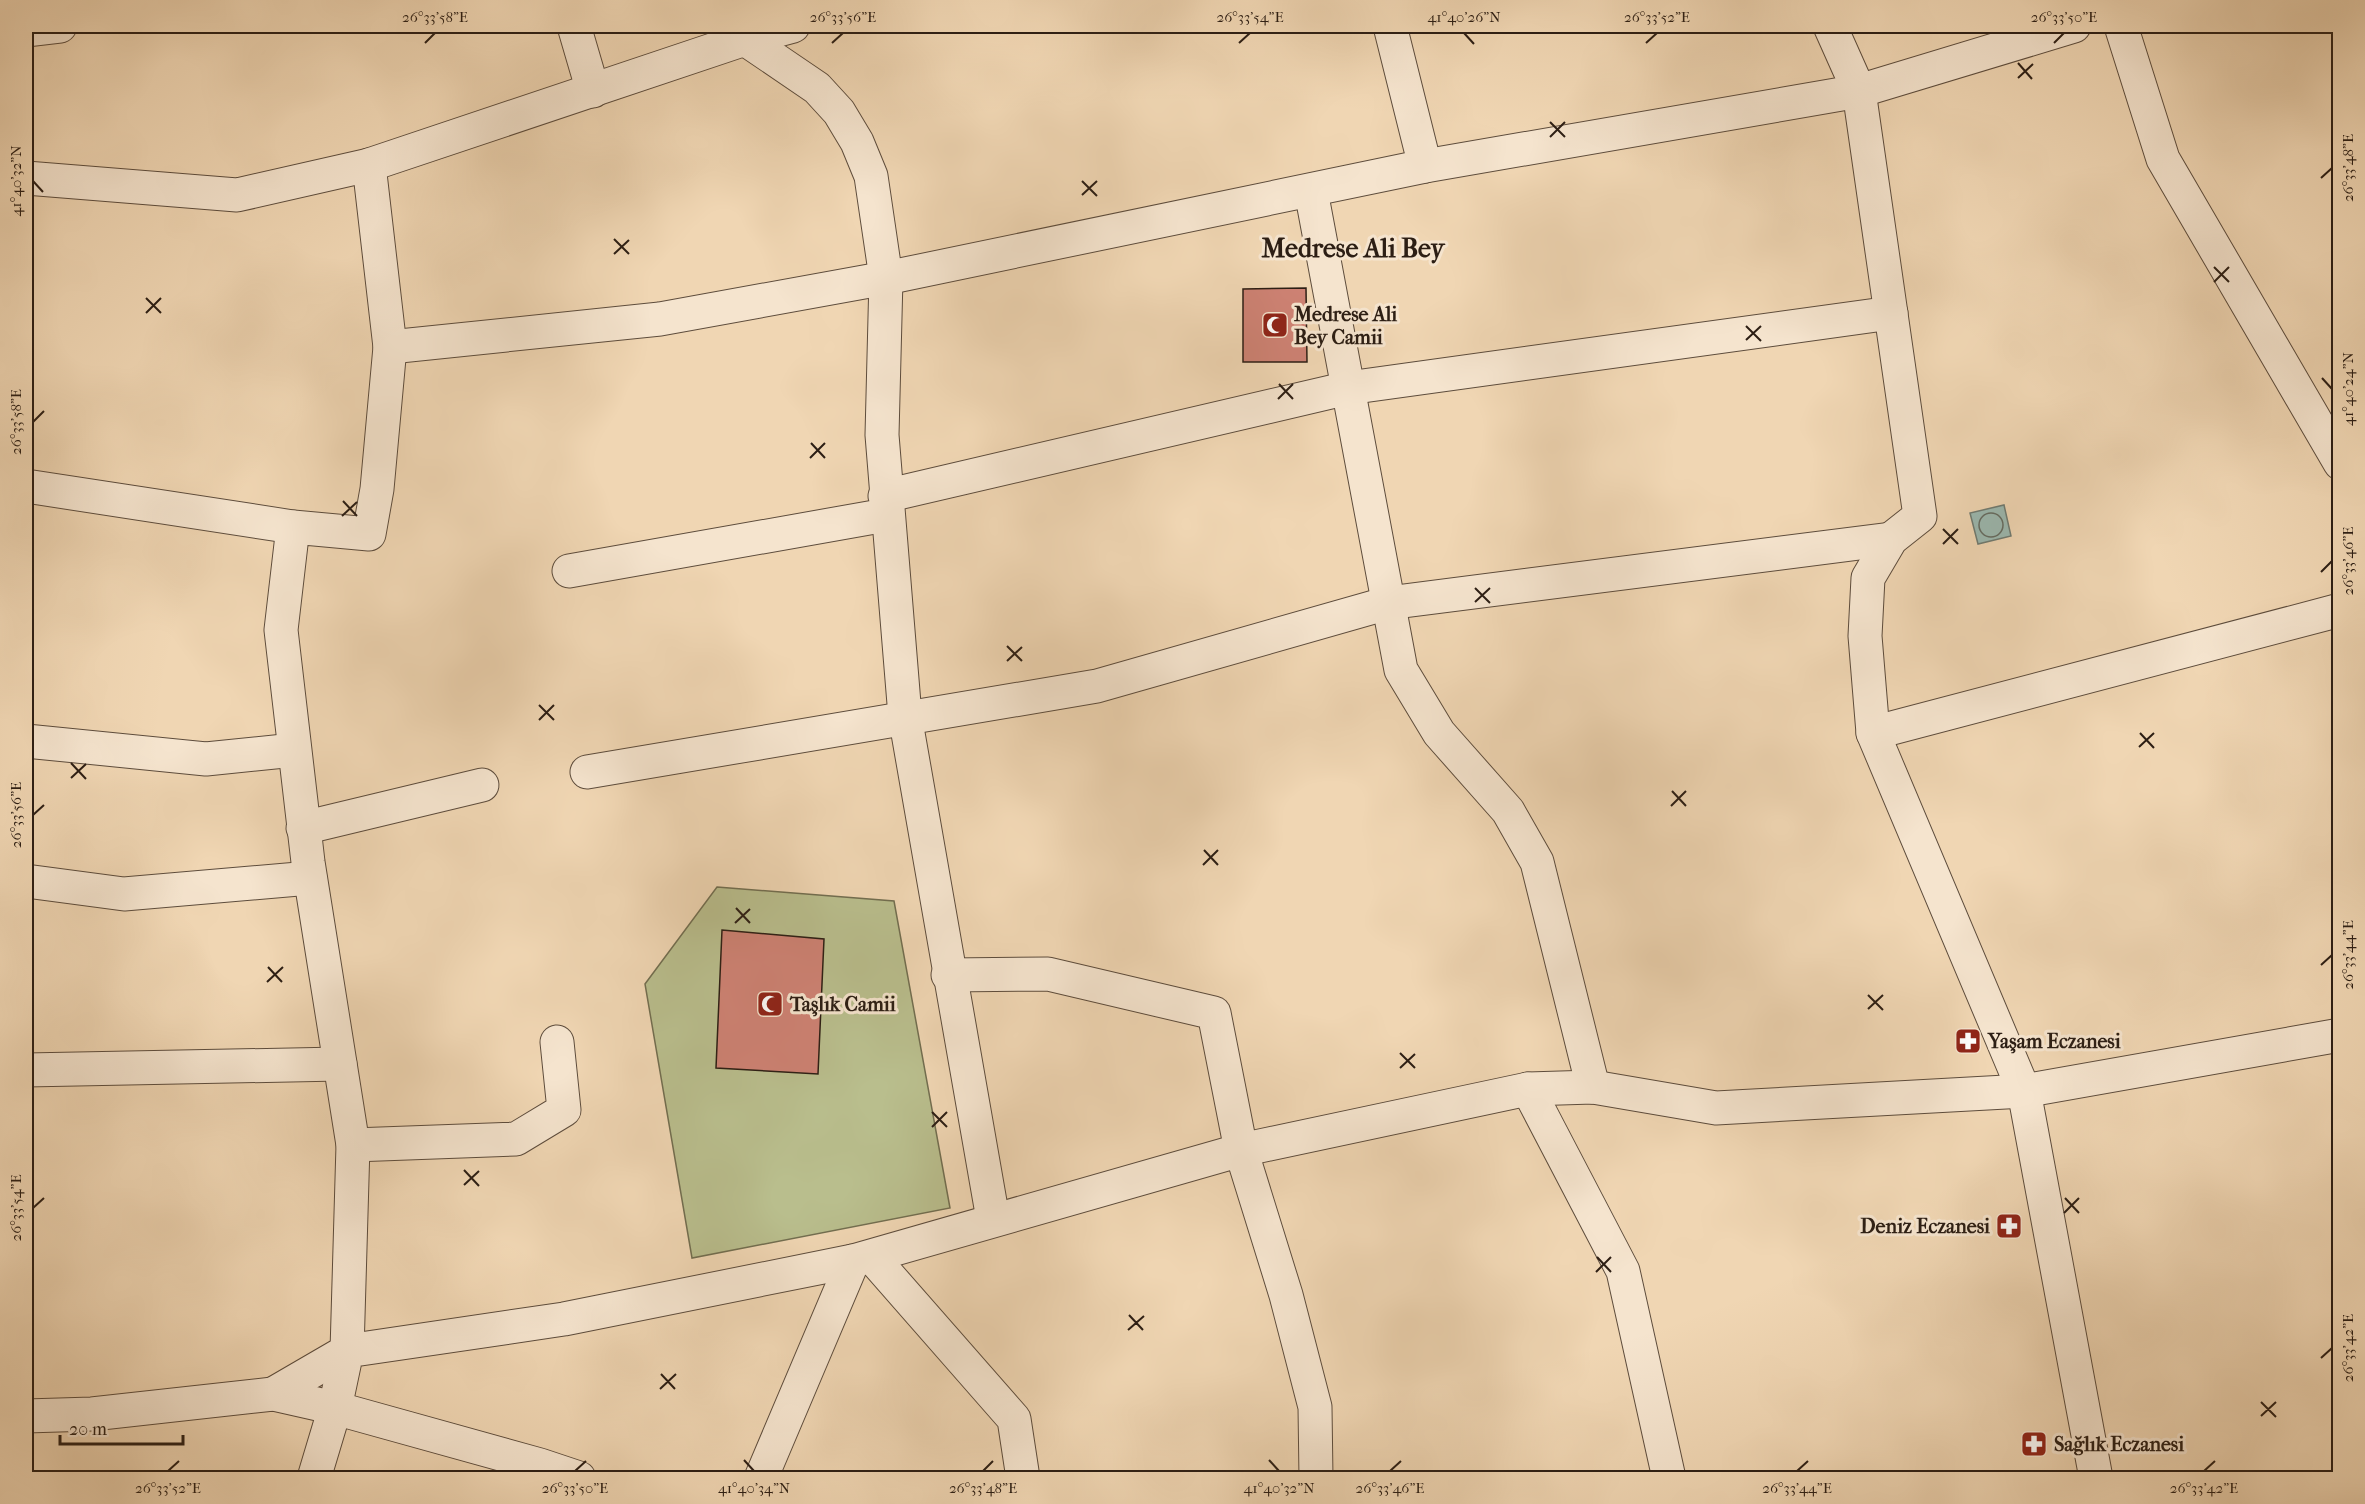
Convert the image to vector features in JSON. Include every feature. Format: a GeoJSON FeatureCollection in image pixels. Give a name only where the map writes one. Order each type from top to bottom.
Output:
{"type":"FeatureCollection","features":[{"type":"Feature","properties":{"kind":"street"},"geometry":{"type":"LineString","coordinates":[[26,30],[60,26]]}},
{"type":"Feature","properties":{"kind":"street"},"geometry":{"type":"LineString","coordinates":[[574,26],[593,91]]}},
{"type":"Feature","properties":{"kind":"street"},"geometry":{"type":"LineString","coordinates":[[26,178],[237,195],[369,165],[745,39],[793,26]]}},
{"type":"Feature","properties":{"kind":"street"},"geometry":{"type":"LineString","coordinates":[[1390,26],[1425,166]]}},
{"type":"Feature","properties":{"kind":"street"},"geometry":{"type":"LineString","coordinates":[[1830,26],[1859,91],[1920,516],[1891,539],[1868,578],[1865,636],[1873,733],[1964,955],[2024,1091],[2096,1479]]}},
{"type":"Feature","properties":{"kind":"street"},"geometry":{"type":"LineString","coordinates":[[390,347],[660,319],[886,278],[1425,166],[1859,91],[2074,26]]}},
{"type":"Feature","properties":{"kind":"street"},"geometry":{"type":"LineString","coordinates":[[2121,26],[2163,159],[2340,463]]}},
{"type":"Feature","properties":{"kind":"street"},"geometry":{"type":"LineString","coordinates":[[745,39],[817,88],[839,112],[857,142],[871,176],[886,278],[882,435],[886,506],[905,716],[948,975],[993,1219]]}},
{"type":"Feature","properties":{"kind":"street"},"geometry":{"type":"LineString","coordinates":[[26,486],[293,527],[369,534],[377,489],[390,347],[369,165]]}},
{"type":"Feature","properties":{"kind":"street"},"geometry":{"type":"LineString","coordinates":[[1311,191],[1401,670],[1439,733],[1508,811],[1536,862],[1593,1087]]}},
{"type":"Feature","properties":{"kind":"street"},"geometry":{"type":"LineString","coordinates":[[568,572],[886,506],[1348,388],[1891,313]]}},
{"type":"Feature","properties":{"kind":"street"},"geometry":{"type":"LineString","coordinates":[[293,527],[281,630],[310,878],[353,1144],[347,1351],[335,1407],[315,1479]]}},
{"type":"Feature","properties":{"kind":"street"},"geometry":{"type":"LineString","coordinates":[[587,772],[905,716],[1097,686],[1388,603],[1891,539]]}},
{"type":"Feature","properties":{"kind":"street"},"geometry":{"type":"LineString","coordinates":[[1873,733],[2340,610]]}},
{"type":"Feature","properties":{"kind":"street"},"geometry":{"type":"LineString","coordinates":[[26,741],[206,759],[294,750]]}},
{"type":"Feature","properties":{"kind":"street"},"geometry":{"type":"LineString","coordinates":[[303,828],[482,785]]}},
{"type":"Feature","properties":{"kind":"street"},"geometry":{"type":"LineString","coordinates":[[26,880],[124,894],[310,878]]}},
{"type":"Feature","properties":{"kind":"street"},"geometry":{"type":"LineString","coordinates":[[948,975],[1048,974],[1214,1012],[1241,1150],[1286,1295],[1315,1407],[1316,1479]]}},
{"type":"Feature","properties":{"kind":"street"},"geometry":{"type":"LineString","coordinates":[[273,1394],[347,1351],[564,1318],[862,1259],[993,1219],[1241,1150],[1528,1089],[1593,1087],[1716,1108],[2024,1091],[2340,1035]]}},
{"type":"Feature","properties":{"kind":"street"},"geometry":{"type":"LineString","coordinates":[[353,1144],[516,1139],[564,1110],[557,1042]]}},
{"type":"Feature","properties":{"kind":"street"},"geometry":{"type":"LineString","coordinates":[[26,1070],[340,1064]]}},
{"type":"Feature","properties":{"kind":"street"},"geometry":{"type":"LineString","coordinates":[[1528,1089],[1623,1271],[1669,1479]]}},
{"type":"Feature","properties":{"kind":"street"},"geometry":{"type":"LineString","coordinates":[[761,1479],[862,1259]]}},
{"type":"Feature","properties":{"kind":"street"},"geometry":{"type":"LineString","coordinates":[[862,1259],[1014,1419],[1023,1479]]}},
{"type":"Feature","properties":{"kind":"street"},"geometry":{"type":"LineString","coordinates":[[26,1416],[92,1414],[273,1394],[335,1407],[529,1462],[579,1479]]}},
{"type":"Feature","properties":{"kind":"green space"},"geometry":{"type":"Polygon","coordinates":[[[717,887],[894,901],[950,1208],[692,1258],[645,984],[717,887]]]}},
{"type":"Feature","properties":{"kind":"water"},"geometry":{"type":"Polygon","coordinates":[[[2004,505],[2011,536],[1978,544],[1970,513],[2004,505]]]}},
{"type":"Feature","properties":{"kind":"building","name":"Medrese Ali Bey Camii"},"geometry":{"type":"Polygon","coordinates":[[[1306,288],[1307,362],[1243,362],[1243,289],[1306,288]]]}},
{"type":"Feature","properties":{"kind":"building","name":"Taşlık Camii"},"geometry":{"type":"Polygon","coordinates":[[[722,930],[824,939],[818,1074],[716,1068],[722,930]]]}},
{"type":"Feature","properties":{"kind":"place","name":"Medrese Ali Bey Camii"},"geometry":{"type":"Point","coordinates":[1275,325]}},
{"type":"Feature","properties":{"kind":"place","name":"Taşlık Camii"},"geometry":{"type":"Point","coordinates":[770,1004]}},
{"type":"Feature","properties":{"kind":"place","name":"Yaşam Eczanesi"},"geometry":{"type":"Point","coordinates":[1968,1041]}},
{"type":"Feature","properties":{"kind":"place","name":"Deniz Eczanesi"},"geometry":{"type":"Point","coordinates":[2009,1226]}},
{"type":"Feature","properties":{"kind":"place","name":"Sağlık Eczanesi"},"geometry":{"type":"Point","coordinates":[2034,1444]}},
{"type":"Feature","properties":{"kind":"district","name":"Medrese Ali Bey"},"geometry":{"type":"Point","coordinates":[1353,248]}}]}
